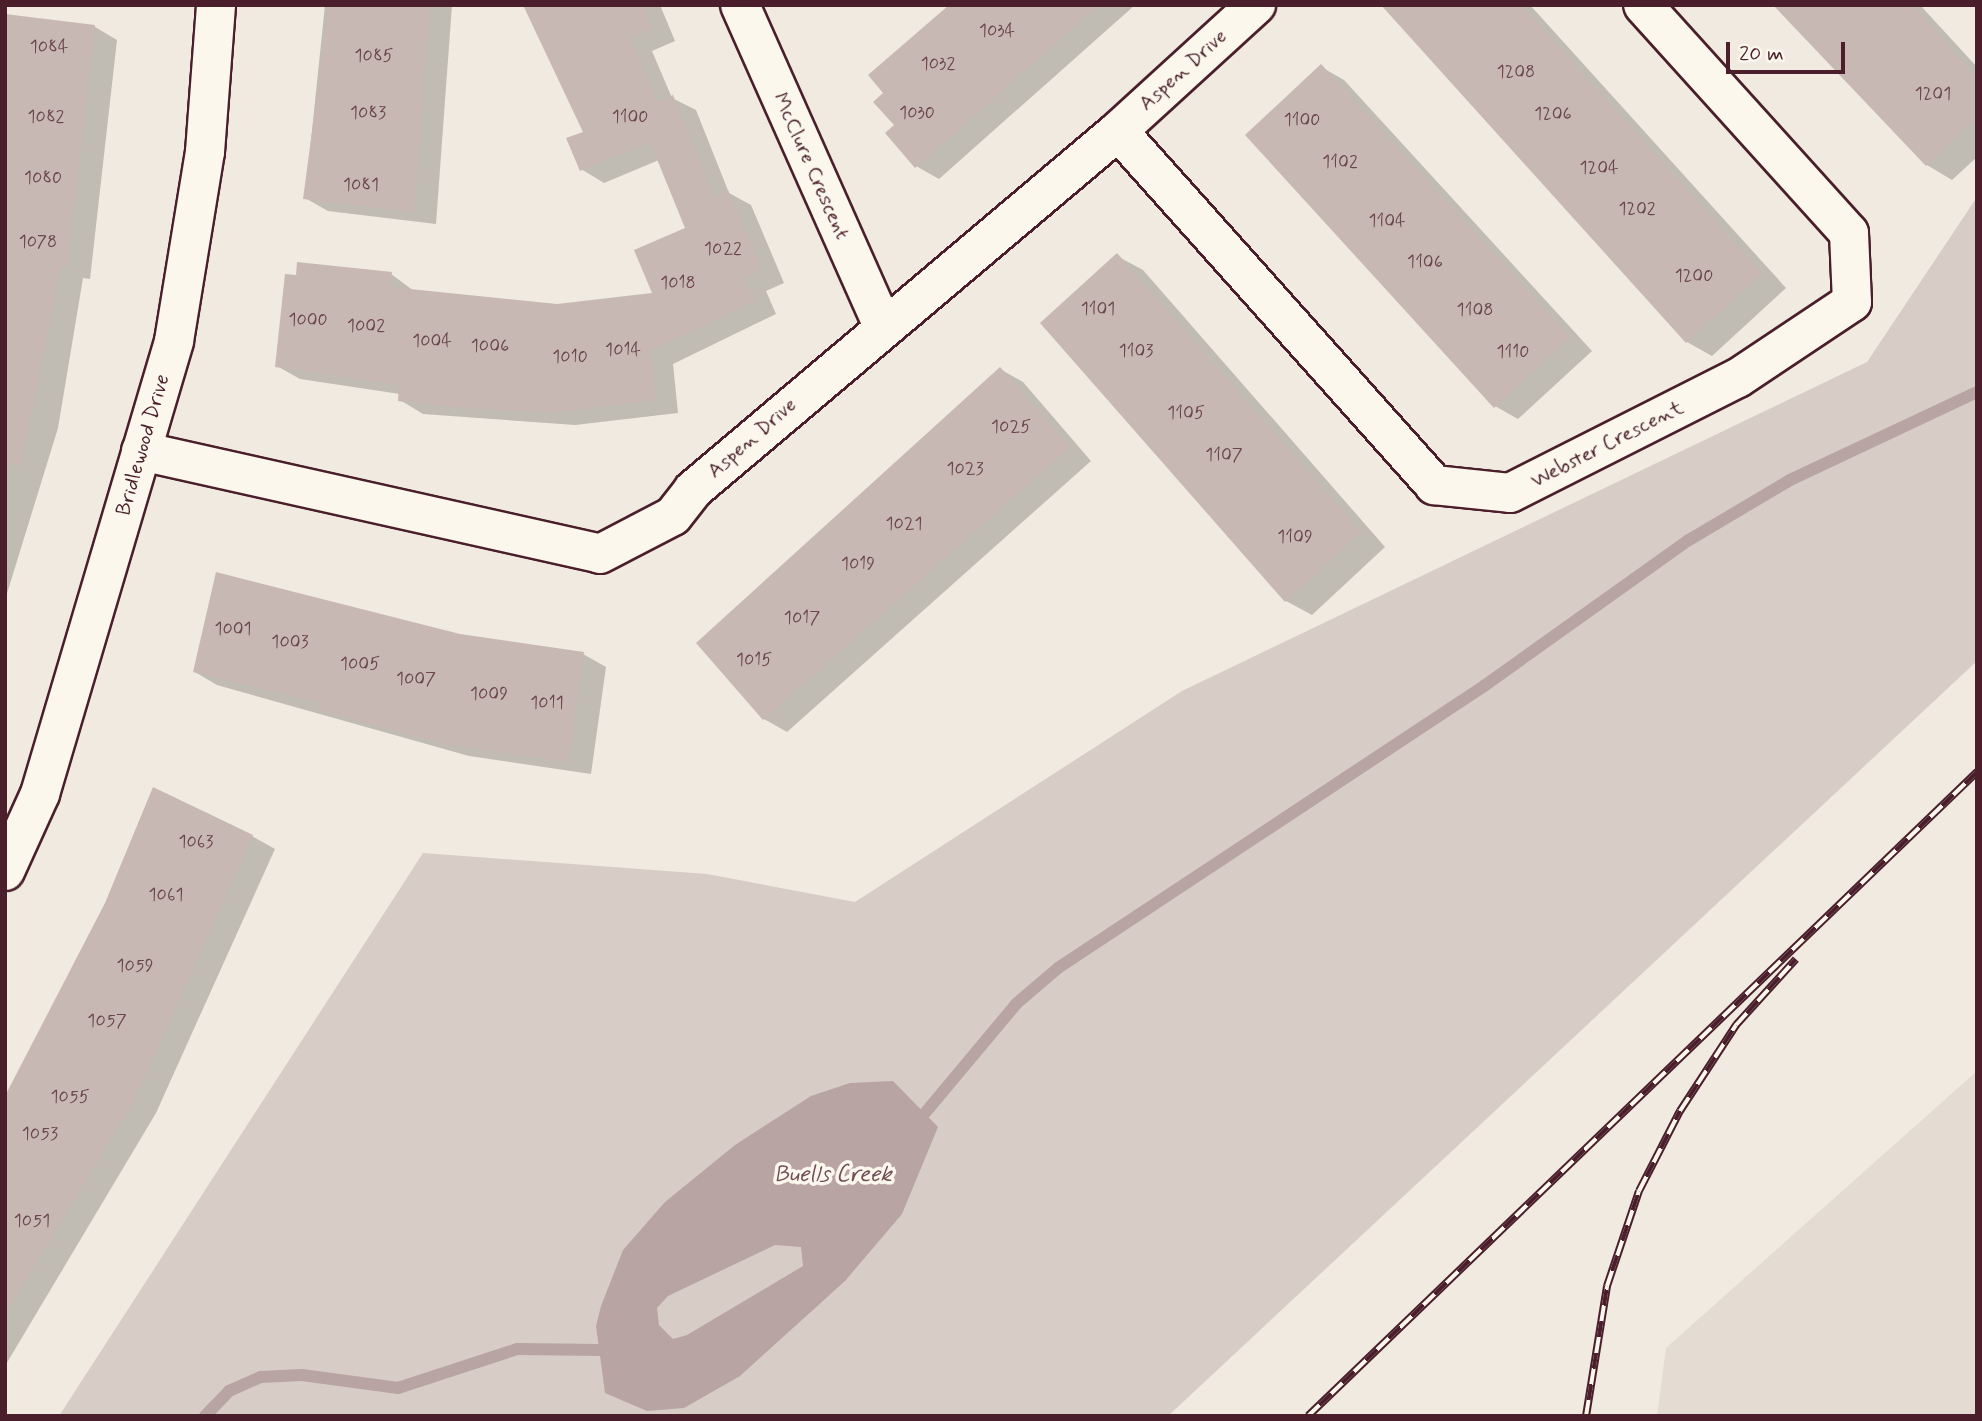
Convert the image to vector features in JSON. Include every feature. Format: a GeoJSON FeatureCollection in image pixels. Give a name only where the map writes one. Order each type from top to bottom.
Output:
{"type":"FeatureCollection","features":[{"type":"Feature","properties":{"kind":"street","name":"Bridlewood Drive"},"geometry":{"type":"LineString","coordinates":[[5,871],[40,794],[174,341],[205,152],[216,5]]}},
{"type":"Feature","properties":{"kind":"street","name":"McClure Crescent"},"geometry":{"type":"LineString","coordinates":[[740,5],[883,326]]}},
{"type":"Feature","properties":{"kind":"street","name":"Aspen Drive"},"geometry":{"type":"LineString","coordinates":[[141,451],[600,554],[673,516],[693,490],[883,326],[1118,131],[1256,5]]}},
{"type":"Feature","properties":{"kind":"street","name":"Webster Crescent"},"geometry":{"type":"LineString","coordinates":[[1118,131],[1434,485],[1510,493],[1738,378],[1852,302],[1849,233],[1643,5]]}},
{"type":"Feature","properties":{"kind":"shaded area"},"geometry":{"type":"Polygon","coordinates":[[[1977,197],[1977,661],[1168,1416],[59,1416],[423,853],[707,874],[855,902],[1182,691],[1867,362],[1977,197]]]}},
{"type":"Feature","properties":{"kind":"shaded area"},"geometry":{"type":"Polygon","coordinates":[[[1977,1071],[1977,1416],[1657,1416],[1666,1348],[1977,1071]]]}},
{"type":"Feature","properties":{"kind":"water","name":"Buells Creek"},"geometry":{"type":"Polygon","coordinates":[[[893,1081],[938,1127],[902,1214],[845,1281],[740,1376],[684,1408],[647,1411],[605,1393],[596,1326],[623,1250],[665,1202],[735,1145],[811,1096],[850,1083],[893,1081]],[[775,1245],[668,1296],[657,1308],[659,1325],[673,1339],[687,1335],[803,1266],[801,1247],[775,1245]]]}},
{"type":"Feature","properties":{"kind":"building"},"geometry":{"type":"Polygon","coordinates":[[[329,5],[430,5],[414,212],[303,199],[329,5]]]}},
{"type":"Feature","properties":{"kind":"building"},"geometry":{"type":"Polygon","coordinates":[[[523,5],[643,5],[653,28],[630,38],[658,102],[673,95],[714,196],[728,190],[762,270],[744,278],[755,301],[650,351],[656,400],[551,413],[439,406],[398,401],[399,385],[275,367],[285,274],[296,275],[297,262],[392,272],[390,285],[400,288],[557,304],[652,293],[634,250],[685,228],[650,142],[580,171],[566,138],[583,132],[523,5]]]}},
{"type":"Feature","properties":{"kind":"building"},"geometry":{"type":"Polygon","coordinates":[[[949,5],[1099,5],[915,168],[885,133],[894,125],[873,102],[883,93],[868,75],[949,5]]]}},
{"type":"Feature","properties":{"kind":"building"},"geometry":{"type":"Polygon","coordinates":[[[1381,5],[1521,5],[1762,273],[1686,343],[1381,5]]]}},
{"type":"Feature","properties":{"kind":"building"},"geometry":{"type":"Polygon","coordinates":[[[1773,5],[1913,5],[1977,79],[1977,119],[1926,166],[1773,5]]]}},
{"type":"Feature","properties":{"kind":"building"},"geometry":{"type":"Polygon","coordinates":[[[5,14],[95,25],[67,267],[61,266],[21,465],[5,464],[5,14]]]}},
{"type":"Feature","properties":{"kind":"building"},"geometry":{"type":"Polygon","coordinates":[[[1321,64],[1570,337],[1494,408],[1245,135],[1321,64]]]}},
{"type":"Feature","properties":{"kind":"building"},"geometry":{"type":"Polygon","coordinates":[[[1117,253],[1361,532],[1285,602],[1040,323],[1117,253]]]}},
{"type":"Feature","properties":{"kind":"building"},"geometry":{"type":"Polygon","coordinates":[[[1000,367],[1070,447],[763,720],[696,643],[1000,367]]]}},
{"type":"Feature","properties":{"kind":"building"},"geometry":{"type":"Polygon","coordinates":[[[216,572],[460,634],[584,652],[568,762],[444,744],[318,710],[320,703],[193,672],[216,572]]]}},
{"type":"Feature","properties":{"kind":"building"},"geometry":{"type":"Polygon","coordinates":[[[153,787],[253,835],[134,1100],[5,1314],[5,1096],[105,903],[153,787]]]}},
{"type":"Feature","properties":{"kind":"waterway"},"geometry":{"type":"LineString","coordinates":[[925,1113],[1016,1004],[1058,968],[1484,686],[1689,540],[1790,480],[1977,392]]}},
{"type":"Feature","properties":{"kind":"waterway","name":"Buells Creek"},"geometry":{"type":"LineString","coordinates":[[205,1416],[229,1391],[261,1377],[302,1375],[398,1388],[517,1349],[600,1350]]}},
{"type":"Feature","properties":{"kind":"railway"},"geometry":{"type":"LineString","coordinates":[[1308,1416],[1977,772]]}},
{"type":"Feature","properties":{"kind":"railway"},"geometry":{"type":"LineString","coordinates":[[1586,1416],[1607,1286],[1639,1191],[1680,1111],[1736,1025],[1796,959]]}}]}
